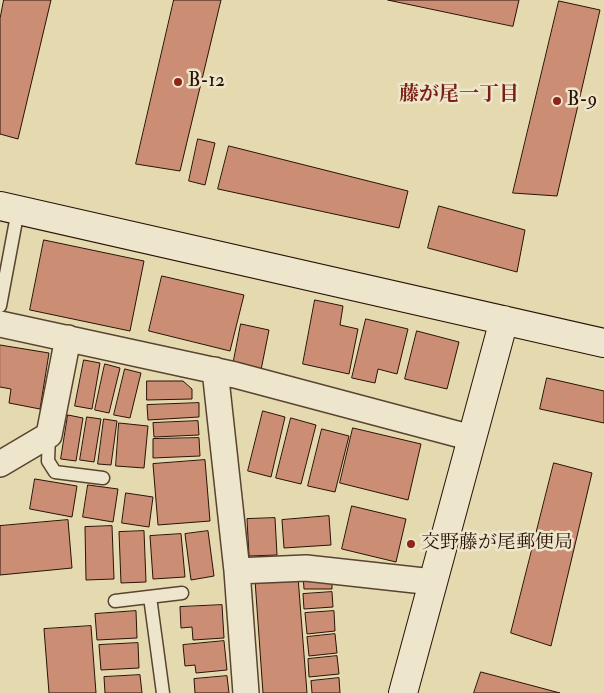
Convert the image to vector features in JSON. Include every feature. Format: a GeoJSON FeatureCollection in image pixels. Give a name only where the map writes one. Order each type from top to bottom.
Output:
{"type":"FeatureCollection","features":[{"type":"Feature","properties":{"kind":"street"},"geometry":{"type":"LineString","coordinates":[[9,208],[604,343]]}},
{"type":"Feature","properties":{"kind":"street"},"geometry":{"type":"LineString","coordinates":[[403,693],[504,320]]}},
{"type":"Feature","properties":{"kind":"street"},"geometry":{"type":"LineString","coordinates":[[0,324],[215,370],[472,438]]}},
{"type":"Feature","properties":{"kind":"street"},"geometry":{"type":"LineString","coordinates":[[0,464],[49,435],[68,338]]}},
{"type":"Feature","properties":{"kind":"street"},"geometry":{"type":"LineString","coordinates":[[215,370],[237,571],[246,693]]}},
{"type":"Feature","properties":{"kind":"street"},"geometry":{"type":"LineString","coordinates":[[237,571],[306,568],[433,582]]}},
{"type":"Feature","properties":{"kind":"lane"},"geometry":{"type":"LineString","coordinates":[[0,306],[9,208]]}},
{"type":"Feature","properties":{"kind":"lane"},"geometry":{"type":"LineString","coordinates":[[49,435],[48,461],[55,472],[103,478]]}},
{"type":"Feature","properties":{"kind":"lane"},"geometry":{"type":"LineString","coordinates":[[115,601],[182,593]]}},
{"type":"Feature","properties":{"kind":"lane"},"geometry":{"type":"LineString","coordinates":[[150,596],[163,693]]}},
{"type":"Feature","properties":{"kind":"building"},"geometry":{"type":"Polygon","coordinates":[[[4,0],[51,0],[18,139],[0,134],[0,19],[4,0]]]}},
{"type":"Feature","properties":{"kind":"building","name":"B-12"},"geometry":{"type":"Polygon","coordinates":[[[174,0],[221,0],[180,171],[136,164],[174,0]]]}},
{"type":"Feature","properties":{"kind":"building"},"geometry":{"type":"Polygon","coordinates":[[[388,0],[519,0],[513,26],[388,0]]]}},
{"type":"Feature","properties":{"kind":"building","name":"B-9"},"geometry":{"type":"Polygon","coordinates":[[[559,1],[600,10],[557,196],[513,193],[559,1]]]}},
{"type":"Feature","properties":{"kind":"building"},"geometry":{"type":"Polygon","coordinates":[[[198,139],[215,143],[205,185],[189,181],[198,139]]]}},
{"type":"Feature","properties":{"kind":"building"},"geometry":{"type":"Polygon","coordinates":[[[229,146],[408,191],[399,228],[218,189],[229,146]]]}},
{"type":"Feature","properties":{"kind":"building"},"geometry":{"type":"Polygon","coordinates":[[[439,206],[525,230],[517,272],[428,248],[439,206]]]}},
{"type":"Feature","properties":{"kind":"building"},"geometry":{"type":"Polygon","coordinates":[[[44,240],[144,261],[130,331],[30,310],[44,240]]]}},
{"type":"Feature","properties":{"kind":"building"},"geometry":{"type":"Polygon","coordinates":[[[162,276],[244,295],[230,351],[149,331],[162,276]]]}},
{"type":"Feature","properties":{"kind":"building"},"geometry":{"type":"Polygon","coordinates":[[[315,300],[343,306],[340,325],[358,329],[349,374],[303,364],[315,300]]]}},
{"type":"Feature","properties":{"kind":"building"},"geometry":{"type":"Polygon","coordinates":[[[366,319],[408,329],[397,374],[378,369],[375,383],[352,378],[366,319]]]}},
{"type":"Feature","properties":{"kind":"building"},"geometry":{"type":"Polygon","coordinates":[[[241,324],[269,330],[261,370],[233,365],[241,324]]]}},
{"type":"Feature","properties":{"kind":"building"},"geometry":{"type":"Polygon","coordinates":[[[417,331],[459,342],[447,389],[405,379],[417,331]]]}},
{"type":"Feature","properties":{"kind":"building"},"geometry":{"type":"Polygon","coordinates":[[[0,345],[49,353],[40,409],[9,403],[11,389],[0,387],[0,345]]]}},
{"type":"Feature","properties":{"kind":"building"},"geometry":{"type":"Polygon","coordinates":[[[84,360],[100,363],[92,409],[75,406],[84,360]]]}},
{"type":"Feature","properties":{"kind":"building"},"geometry":{"type":"Polygon","coordinates":[[[105,364],[120,368],[109,413],[95,410],[105,364]]]}},
{"type":"Feature","properties":{"kind":"building"},"geometry":{"type":"Polygon","coordinates":[[[125,369],[141,373],[130,418],[114,415],[125,369]]]}},
{"type":"Feature","properties":{"kind":"building"},"geometry":{"type":"Polygon","coordinates":[[[547,378],[604,391],[604,423],[540,409],[547,378]]]}},
{"type":"Feature","properties":{"kind":"building"},"geometry":{"type":"Polygon","coordinates":[[[147,381],[183,381],[192,389],[192,399],[147,400],[147,381]]]}},
{"type":"Feature","properties":{"kind":"building"},"geometry":{"type":"Polygon","coordinates":[[[199,403],[199,417],[148,420],[147,405],[199,403]]]}},
{"type":"Feature","properties":{"kind":"building"},"geometry":{"type":"Polygon","coordinates":[[[263,411],[285,417],[271,477],[248,471],[263,411]]]}},
{"type":"Feature","properties":{"kind":"building"},"geometry":{"type":"Polygon","coordinates":[[[68,415],[83,418],[76,461],[61,459],[68,415]]]}},
{"type":"Feature","properties":{"kind":"building"},"geometry":{"type":"Polygon","coordinates":[[[87,417],[101,419],[94,462],[80,460],[87,417]]]}},
{"type":"Feature","properties":{"kind":"building"},"geometry":{"type":"Polygon","coordinates":[[[291,418],[316,425],[301,484],[276,478],[291,418]]]}},
{"type":"Feature","properties":{"kind":"building"},"geometry":{"type":"Polygon","coordinates":[[[104,419],[117,421],[111,465],[98,464],[104,419]]]}},
{"type":"Feature","properties":{"kind":"building"},"geometry":{"type":"Polygon","coordinates":[[[198,421],[199,435],[154,437],[153,423],[198,421]]]}},
{"type":"Feature","properties":{"kind":"building"},"geometry":{"type":"Polygon","coordinates":[[[119,423],[148,426],[144,468],[116,466],[119,423]]]}},
{"type":"Feature","properties":{"kind":"building"},"geometry":{"type":"Polygon","coordinates":[[[353,428],[421,444],[408,500],[340,483],[353,428]]]}},
{"type":"Feature","properties":{"kind":"building"},"geometry":{"type":"Polygon","coordinates":[[[322,429],[349,436],[335,492],[308,486],[322,429]]]}},
{"type":"Feature","properties":{"kind":"building"},"geometry":{"type":"Polygon","coordinates":[[[199,438],[200,456],[153,458],[153,439],[199,438]]]}},
{"type":"Feature","properties":{"kind":"building"},"geometry":{"type":"Polygon","coordinates":[[[205,460],[210,521],[158,525],[153,464],[205,460]]]}},
{"type":"Feature","properties":{"kind":"building"},"geometry":{"type":"Polygon","coordinates":[[[554,463],[592,473],[551,646],[511,633],[554,463]]]}},
{"type":"Feature","properties":{"kind":"building"},"geometry":{"type":"Polygon","coordinates":[[[35,479],[77,486],[72,517],[30,509],[35,479]]]}},
{"type":"Feature","properties":{"kind":"building"},"geometry":{"type":"Polygon","coordinates":[[[88,485],[118,489],[113,522],[83,517],[88,485]]]}},
{"type":"Feature","properties":{"kind":"building"},"geometry":{"type":"Polygon","coordinates":[[[126,493],[153,497],[149,527],[122,523],[126,493]]]}},
{"type":"Feature","properties":{"kind":"building"},"geometry":{"type":"Polygon","coordinates":[[[352,506],[406,519],[396,562],[342,549],[352,506]]]}},
{"type":"Feature","properties":{"kind":"building"},"geometry":{"type":"Polygon","coordinates":[[[329,516],[331,545],[284,548],[282,520],[329,516]]]}},
{"type":"Feature","properties":{"kind":"building"},"geometry":{"type":"Polygon","coordinates":[[[275,518],[277,555],[249,556],[247,519],[275,518]]]}},
{"type":"Feature","properties":{"kind":"building"},"geometry":{"type":"Polygon","coordinates":[[[68,520],[72,568],[0,575],[0,526],[68,520]]]}},
{"type":"Feature","properties":{"kind":"building"},"geometry":{"type":"Polygon","coordinates":[[[112,526],[114,579],[86,580],[85,527],[112,526]]]}},
{"type":"Feature","properties":{"kind":"building"},"geometry":{"type":"Polygon","coordinates":[[[144,531],[146,582],[121,583],[119,532],[144,531]]]}},
{"type":"Feature","properties":{"kind":"building"},"geometry":{"type":"Polygon","coordinates":[[[208,531],[214,576],[191,580],[185,534],[208,531]]]}},
{"type":"Feature","properties":{"kind":"building"},"geometry":{"type":"Polygon","coordinates":[[[181,534],[185,577],[153,579],[150,536],[181,534]]]}},
{"type":"Feature","properties":{"kind":"building"},"geometry":{"type":"Polygon","coordinates":[[[332,574],[332,589],[304,589],[303,575],[332,574]]]}},
{"type":"Feature","properties":{"kind":"building"},"geometry":{"type":"Polygon","coordinates":[[[298,577],[307,693],[263,693],[255,580],[298,577]]]}},
{"type":"Feature","properties":{"kind":"building"},"geometry":{"type":"Polygon","coordinates":[[[332,592],[333,607],[304,609],[303,594],[332,592]]]}},
{"type":"Feature","properties":{"kind":"building"},"geometry":{"type":"Polygon","coordinates":[[[222,605],[224,638],[193,640],[192,627],[181,628],[180,607],[222,605]]]}},
{"type":"Feature","properties":{"kind":"building"},"geometry":{"type":"Polygon","coordinates":[[[136,611],[137,638],[97,640],[95,614],[136,611]]]}},
{"type":"Feature","properties":{"kind":"building"},"geometry":{"type":"Polygon","coordinates":[[[334,611],[335,631],[307,634],[305,613],[334,611]]]}},
{"type":"Feature","properties":{"kind":"building"},"geometry":{"type":"Polygon","coordinates":[[[91,626],[96,693],[49,693],[44,629],[91,626]]]}},
{"type":"Feature","properties":{"kind":"building"},"geometry":{"type":"Polygon","coordinates":[[[335,634],[337,653],[309,656],[307,637],[335,634]]]}},
{"type":"Feature","properties":{"kind":"building"},"geometry":{"type":"Polygon","coordinates":[[[224,641],[227,670],[196,673],[195,665],[185,666],[183,645],[224,641]]]}},
{"type":"Feature","properties":{"kind":"building"},"geometry":{"type":"Polygon","coordinates":[[[138,643],[139,668],[101,670],[99,645],[138,643]]]}},
{"type":"Feature","properties":{"kind":"building"},"geometry":{"type":"Polygon","coordinates":[[[337,656],[339,674],[309,677],[308,659],[337,656]]]}},
{"type":"Feature","properties":{"kind":"building"},"geometry":{"type":"Polygon","coordinates":[[[481,672],[560,693],[474,693],[481,672]]]}},
{"type":"Feature","properties":{"kind":"building"},"geometry":{"type":"Polygon","coordinates":[[[140,675],[142,693],[105,693],[104,677],[140,675]]]}},
{"type":"Feature","properties":{"kind":"building"},"geometry":{"type":"Polygon","coordinates":[[[227,676],[229,693],[195,693],[194,679],[227,676]]]}},
{"type":"Feature","properties":{"kind":"building"},"geometry":{"type":"Polygon","coordinates":[[[339,678],[340,693],[312,693],[311,681],[339,678]]]}},
{"type":"Feature","properties":{"kind":"place","name":"B-12"},"geometry":{"type":"Point","coordinates":[178,82]}},
{"type":"Feature","properties":{"kind":"place","name":"B-9"},"geometry":{"type":"Point","coordinates":[557,101]}},
{"type":"Feature","properties":{"kind":"place","name":"交野藤が尾郵便局"},"geometry":{"type":"Point","coordinates":[411,544]}},
{"type":"Feature","properties":{"kind":"district","name":"藤が尾一丁目"},"geometry":{"type":"Point","coordinates":[459,96]}}]}
